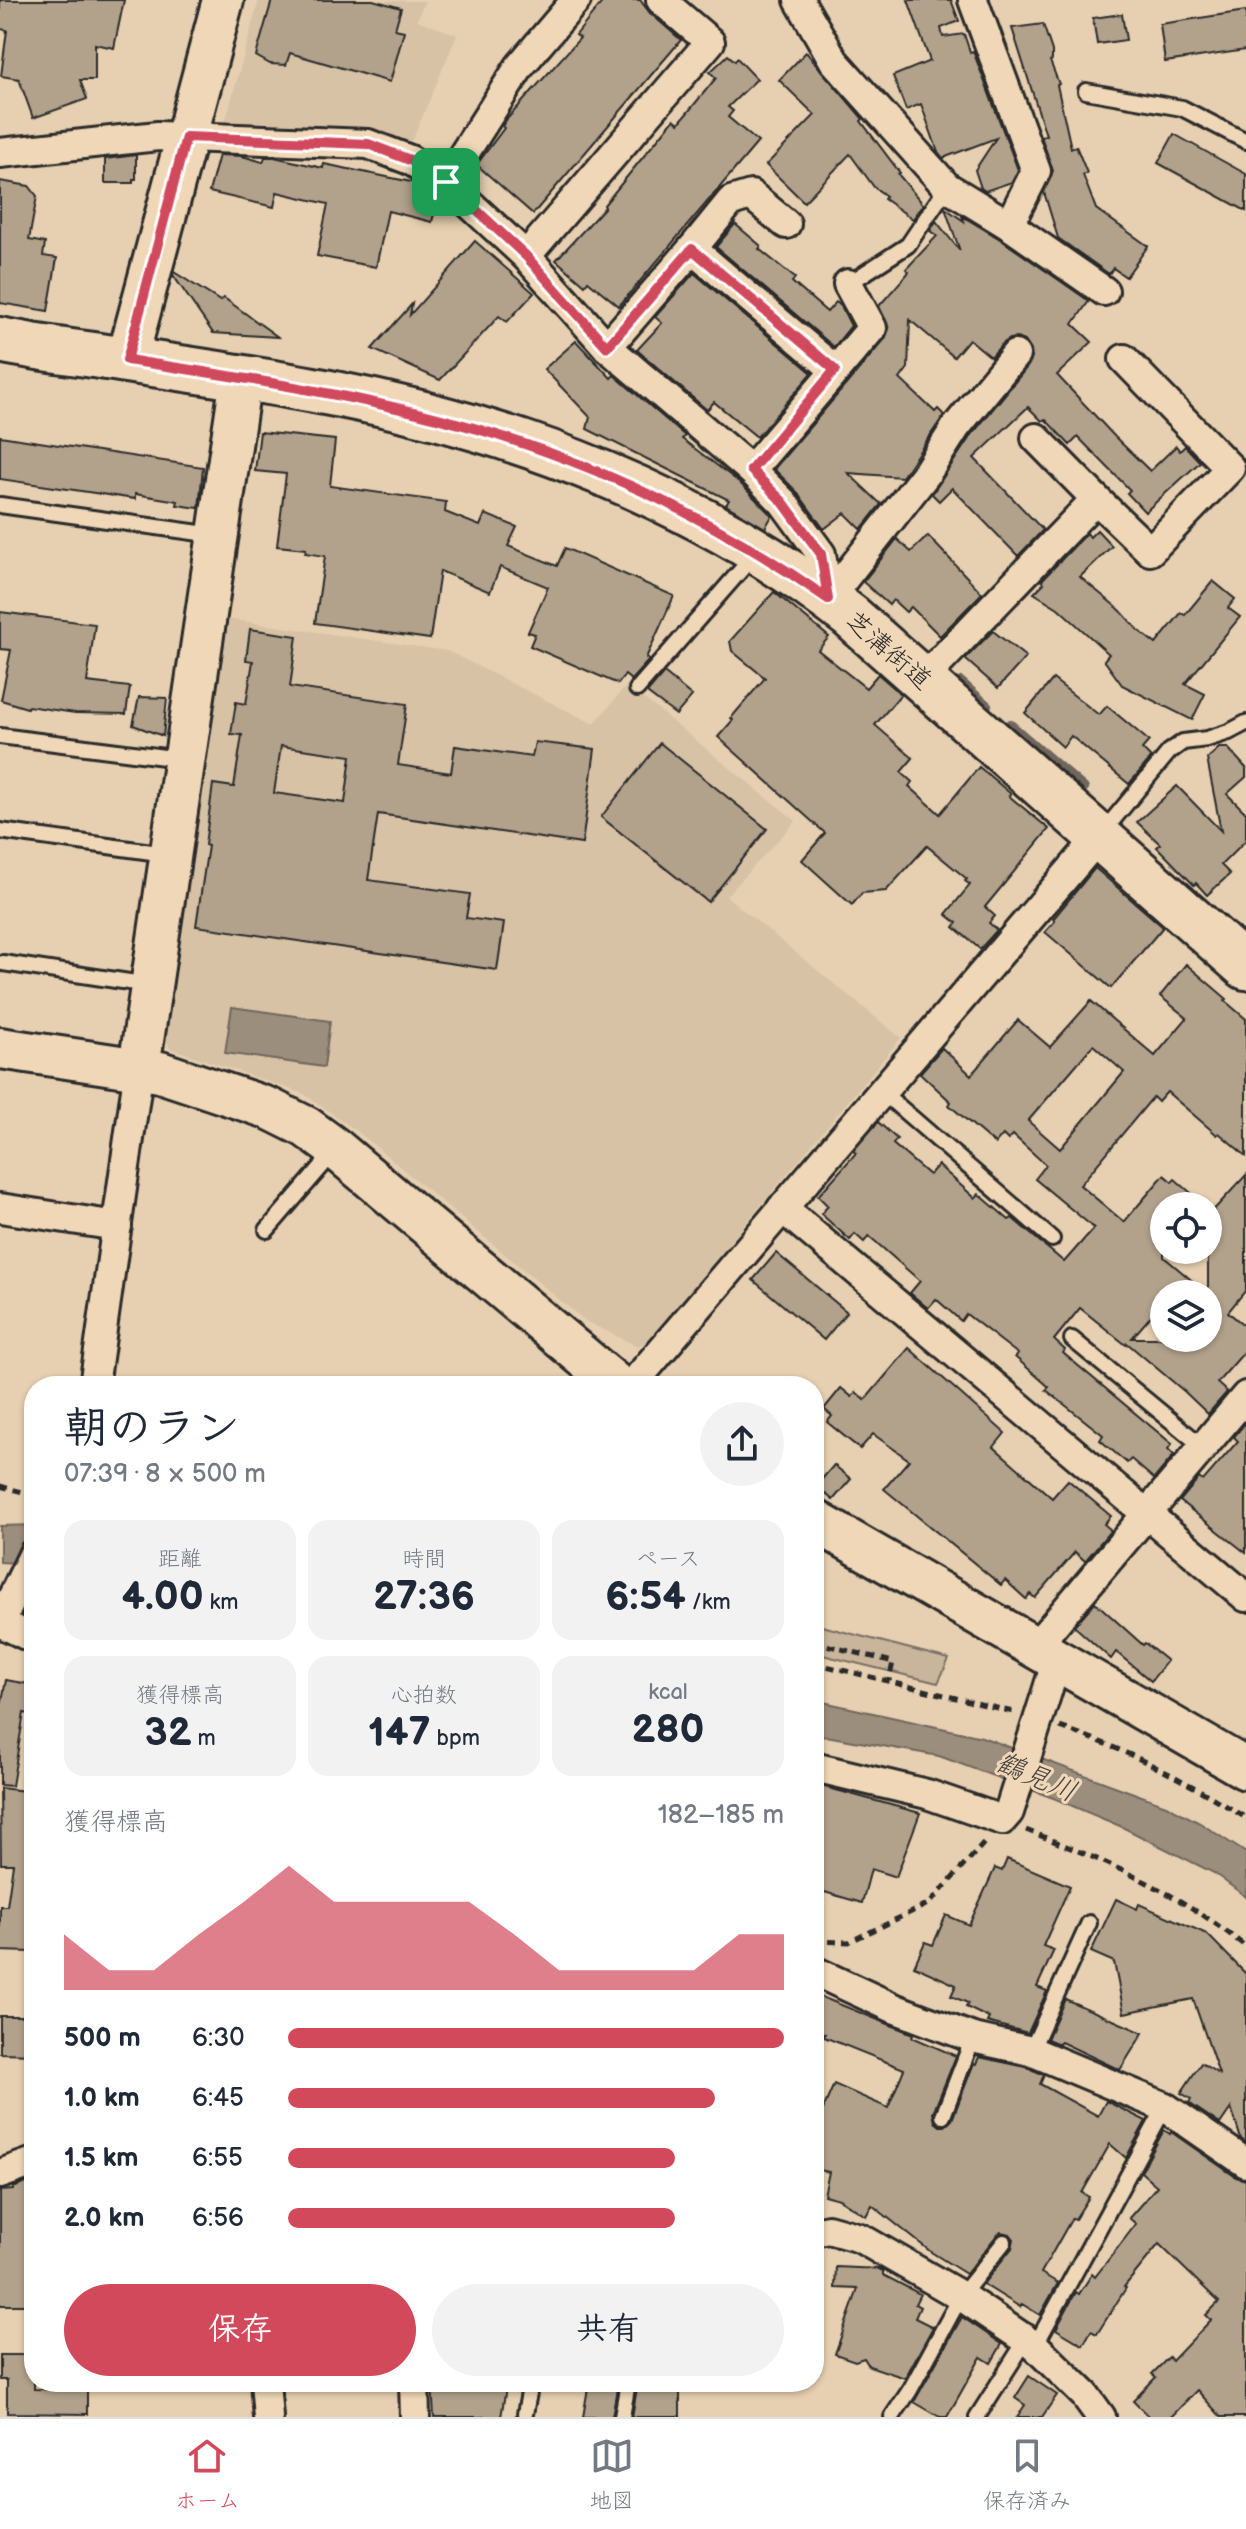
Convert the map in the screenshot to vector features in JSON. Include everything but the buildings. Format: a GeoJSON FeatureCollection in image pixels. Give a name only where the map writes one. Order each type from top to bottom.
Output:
{"type":"FeatureCollection","features":[{"type":"Feature","properties":{"kind":"main road","name":"芝溝街道"},"geometry":{"type":"LineString","coordinates":[[0,340],[241,378],[382,405],[473,428],[527,445],[643,492],[702,520],[828,599],[923,679],[1246,967]]}},
{"type":"Feature","properties":{"kind":"street"},"geometry":{"type":"LineString","coordinates":[[127,360],[223,0]]}},
{"type":"Feature","properties":{"kind":"street"},"geometry":{"type":"LineString","coordinates":[[446,182],[520,66],[576,0]]}},
{"type":"Feature","properties":{"kind":"street"},"geometry":{"type":"LineString","coordinates":[[526,256],[710,42],[661,0]]}},
{"type":"Feature","properties":{"kind":"street"},"geometry":{"type":"LineString","coordinates":[[799,0],[834,61],[947,187],[1009,225],[1104,291]]}},
{"type":"Feature","properties":{"kind":"street"},"geometry":{"type":"LineString","coordinates":[[973,0],[1036,171],[1009,225]]}},
{"type":"Feature","properties":{"kind":"street"},"geometry":{"type":"LineString","coordinates":[[0,153],[158,136],[368,144],[410,160],[446,182],[526,256],[607,347],[751,470],[783,502],[821,554],[828,599]]}},
{"type":"Feature","properties":{"kind":"street"},"geometry":{"type":"LineString","coordinates":[[607,347],[731,201],[751,195],[786,224]]}},
{"type":"Feature","properties":{"kind":"street"},"geometry":{"type":"LineString","coordinates":[[692,249],[835,370]]}},
{"type":"Feature","properties":{"kind":"street"},"geometry":{"type":"LineString","coordinates":[[751,470],[872,328],[848,284]]}},
{"type":"Feature","properties":{"kind":"street"},"geometry":{"type":"LineString","coordinates":[[828,599],[926,474],[956,427],[1015,355]]}},
{"type":"Feature","properties":{"kind":"street"},"geometry":{"type":"LineString","coordinates":[[1036,438],[1150,551],[1238,476],[1124,359]]}},
{"type":"Feature","properties":{"kind":"street"},"geometry":{"type":"LineString","coordinates":[[95,1376],[241,378]]}},
{"type":"Feature","properties":{"kind":"street"},"geometry":{"type":"LineString","coordinates":[[923,679],[1096,499]]}},
{"type":"Feature","properties":{"kind":"street"},"geometry":{"type":"LineString","coordinates":[[639,1376],[1099,837]]}},
{"type":"Feature","properties":{"kind":"street"},"geometry":{"type":"LineString","coordinates":[[0,1048],[160,1072],[268,1108],[306,1127],[606,1376]]}},
{"type":"Feature","properties":{"kind":"street"},"geometry":{"type":"LineString","coordinates":[[0,1208],[117,1226]]}},
{"type":"Feature","properties":{"kind":"street"},"geometry":{"type":"LineString","coordinates":[[782,1208],[1246,1597]]}},
{"type":"Feature","properties":{"kind":"street"},"geometry":{"type":"LineString","coordinates":[[824,1769],[1005,1816],[1035,1721],[1046,1654],[1148,1513],[1246,1396]]}},
{"type":"Feature","properties":{"kind":"street"},"geometry":{"type":"LineString","coordinates":[[824,1526],[1246,1769]]}},
{"type":"Feature","properties":{"kind":"street"},"geometry":{"type":"LineString","coordinates":[[24,1572],[5,1608],[24,1628]]}},
{"type":"Feature","properties":{"kind":"street"},"geometry":{"type":"LineString","coordinates":[[824,1976],[896,2009],[973,2038],[1031,2051],[1165,2107],[1246,2163]]}},
{"type":"Feature","properties":{"kind":"street"},"geometry":{"type":"LineString","coordinates":[[0,2174],[24,2166]]}},
{"type":"Feature","properties":{"kind":"street"},"geometry":{"type":"LineString","coordinates":[[824,2230],[860,2238],[961,2296],[1030,2343],[1085,2395],[1101,2417]]}},
{"type":"Feature","properties":{"kind":"street"},"geometry":{"type":"LineString","coordinates":[[266,2392],[268,2417]]}},
{"type":"Feature","properties":{"kind":"street"},"geometry":{"type":"LineString","coordinates":[[414,2392],[415,2417]]}},
{"type":"Feature","properties":{"kind":"lane"},"geometry":{"type":"LineString","coordinates":[[1086,91],[1182,108],[1246,141]]}},
{"type":"Feature","properties":{"kind":"lane"},"geometry":{"type":"LineString","coordinates":[[848,284],[908,245],[947,187]]}},
{"type":"Feature","properties":{"kind":"lane"},"geometry":{"type":"LineString","coordinates":[[0,505],[218,536]]}},
{"type":"Feature","properties":{"kind":"lane"},"geometry":{"type":"LineString","coordinates":[[637,689],[756,552]]}},
{"type":"Feature","properties":{"kind":"lane"},"geometry":{"type":"LineString","coordinates":[[1099,837],[1169,752],[1183,742],[1207,739],[1246,723]]}},
{"type":"Feature","properties":{"kind":"lane"},"geometry":{"type":"LineString","coordinates":[[0,736],[185,760]]}},
{"type":"Feature","properties":{"kind":"lane"},"geometry":{"type":"LineString","coordinates":[[0,831],[171,854]]}},
{"type":"Feature","properties":{"kind":"lane"},"geometry":{"type":"LineString","coordinates":[[3,963],[151,985]]}},
{"type":"Feature","properties":{"kind":"lane"},"geometry":{"type":"LineString","coordinates":[[881,1091],[1052,1239]]}},
{"type":"Feature","properties":{"kind":"lane"},"geometry":{"type":"LineString","coordinates":[[267,1230],[336,1149]]}},
{"type":"Feature","properties":{"kind":"lane"},"geometry":{"type":"LineString","coordinates":[[1072,1339],[1203,1447]]}},
{"type":"Feature","properties":{"kind":"lane"},"geometry":{"type":"LineString","coordinates":[[1031,2051],[1089,1923]]}},
{"type":"Feature","properties":{"kind":"lane"},"geometry":{"type":"LineString","coordinates":[[943,2116],[973,2038]]}},
{"type":"Feature","properties":{"kind":"lane"},"geometry":{"type":"LineString","coordinates":[[977,2417],[1030,2343],[1165,2107]]}},
{"type":"Feature","properties":{"kind":"lane"},"geometry":{"type":"LineString","coordinates":[[892,2417],[961,2296],[1004,2242]]}},
{"type":"Feature","properties":{"kind":"lane"},"geometry":{"type":"LineString","coordinates":[[525,2414],[529,2392]]}},
{"type":"Feature","properties":{"kind":"lane"},"geometry":{"type":"LineString","coordinates":[[622,2417],[626,2392]]}},
{"type":"Feature","properties":{"kind":"path"},"geometry":{"type":"LineString","coordinates":[[0,1486],[24,1492]]}},
{"type":"Feature","properties":{"kind":"path"},"geometry":{"type":"LineString","coordinates":[[824,1645],[893,1662],[889,1681]]}},
{"type":"Feature","properties":{"kind":"path"},"geometry":{"type":"LineString","coordinates":[[824,1665],[1035,1721],[1129,1753],[1178,1777],[1246,1818]]}},
{"type":"Feature","properties":{"kind":"path"},"geometry":{"type":"LineString","coordinates":[[824,1940],[849,1942],[930,1903],[998,1829],[1005,1816],[1145,1880],[1227,1931],[1246,1947]]}},
{"type":"Feature","properties":{"kind":"shaded area"},"geometry":{"type":"Polygon","coordinates":[[[259,0],[425,1],[417,20],[457,35],[413,139],[404,144],[377,134],[225,123],[259,0]]]}},
{"type":"Feature","properties":{"kind":"shaded area"},"geometry":{"type":"Polygon","coordinates":[[[227,619],[447,651],[594,724],[627,685],[796,821],[726,896],[901,1038],[646,1343],[637,1346],[585,1321],[357,1131],[304,1094],[170,1048],[164,1037],[227,619]]]}},
{"type":"Feature","properties":{"kind":"shaded area"},"geometry":{"type":"Polygon","coordinates":[[[824,1627],[949,1659],[938,1683],[824,1655],[824,1627]]]}},
{"type":"Feature","properties":{"kind":"water"},"geometry":{"type":"Polygon","coordinates":[[[232,1007],[330,1021],[324,1067],[225,1053],[232,1007]]]}},
{"type":"Feature","properties":{"kind":"water"},"geometry":{"type":"Polygon","coordinates":[[[24,1525],[24,1563],[0,1562],[0,1526],[24,1525]]]}},
{"type":"Feature","properties":{"kind":"water","name":"鶴見川"},"geometry":{"type":"Polygon","coordinates":[[[824,1702],[982,1737],[1166,1805],[1246,1853],[1246,1897],[1214,1873],[1120,1826],[939,1756],[824,1736],[824,1702]]]}},
{"type":"Feature","properties":{"kind":"waterway"},"geometry":{"type":"LineString","coordinates":[[961,681],[988,705]]}},
{"type":"Feature","properties":{"kind":"waterway"},"geometry":{"type":"LineString","coordinates":[[1010,723],[1085,788]]}},
{"type":"Feature","properties":{"kind":"route"},"geometry":{"type":"LineString","coordinates":[[186,137],[368,144],[410,160],[446,182],[526,256],[607,347],[692,249],[835,370],[751,470],[783,502],[821,554],[828,599],[702,520],[643,492],[527,445],[473,428],[332,393],[127,360],[186,137]]}}]}
